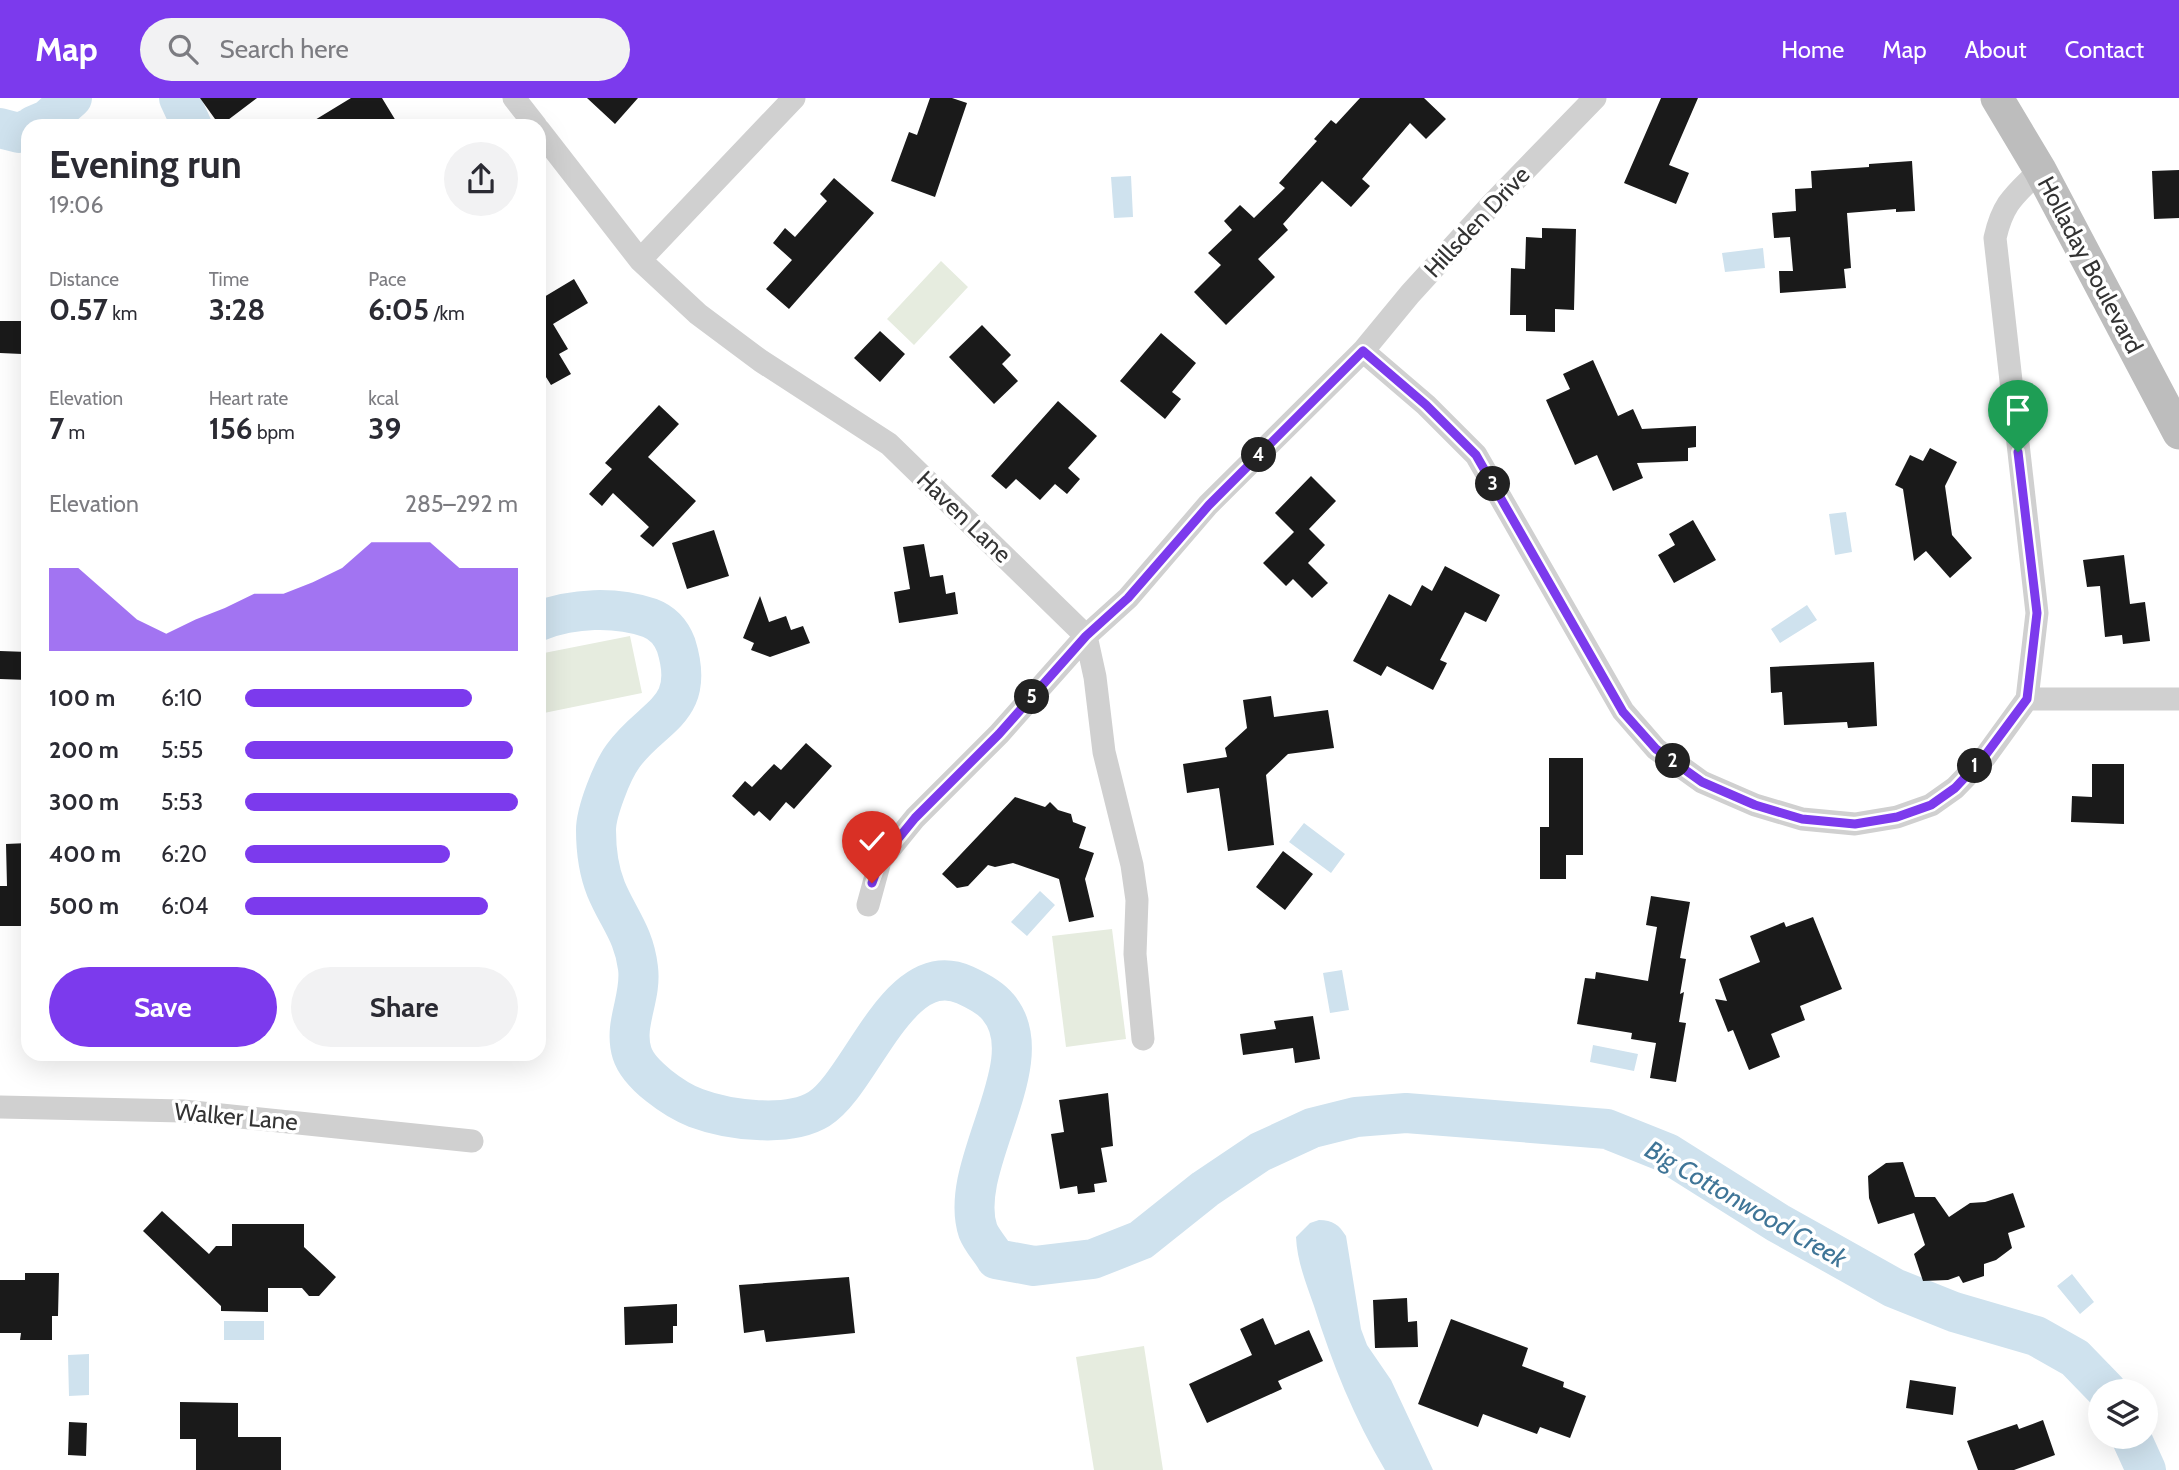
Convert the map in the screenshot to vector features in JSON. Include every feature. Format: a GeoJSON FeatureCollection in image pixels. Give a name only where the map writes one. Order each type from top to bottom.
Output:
{"type":"FeatureCollection","features":[{"type":"Feature","properties":{"kind":"main road","name":"Holladay Boulevard"},"geometry":{"type":"LineString","coordinates":[[1997,98],[2040,170],[2179,433]]}},
{"type":"Feature","properties":{"kind":"street"},"geometry":{"type":"LineString","coordinates":[[514,98],[530,119]]}},
{"type":"Feature","properties":{"kind":"street"},"geometry":{"type":"LineString","coordinates":[[640,260],[794,98]]}},
{"type":"Feature","properties":{"kind":"street","name":"Hillsden Drive"},"geometry":{"type":"LineString","coordinates":[[868,905],[880,861],[915,818],[999,734],[1086,636],[1128,598],[1209,505],[1363,351],[1493,202],[1595,98]]}},
{"type":"Feature","properties":{"kind":"street","name":"Haven Lane"},"geometry":{"type":"LineString","coordinates":[[546,139],[640,260],[698,314],[761,361],[889,444],[1086,636]]}},
{"type":"Feature","properties":{"kind":"street"},"geometry":{"type":"LineString","coordinates":[[1363,351],[1426,405],[1476,455],[1623,712],[1656,749],[1702,782],[1755,805],[1802,819],[1855,824],[1897,817],[1931,805],[1955,788],[1984,757],[2027,699],[2037,613],[1995,238],[2000,214],[2040,170]]}},
{"type":"Feature","properties":{"kind":"street"},"geometry":{"type":"LineString","coordinates":[[1086,636],[1104,752],[1132,865],[1137,900],[1135,954],[1143,1039]]}},
{"type":"Feature","properties":{"kind":"street"},"geometry":{"type":"LineString","coordinates":[[2027,699],[2179,699]]}},
{"type":"Feature","properties":{"kind":"street","name":"Walker Lane"},"geometry":{"type":"LineString","coordinates":[[0,1107],[183,1111],[472,1141]]}},
{"type":"Feature","properties":{"kind":"shaded area"},"geometry":{"type":"Polygon","coordinates":[[[941,261],[968,287],[914,345],[887,319],[941,261]]]}},
{"type":"Feature","properties":{"kind":"shaded area"},"geometry":{"type":"Polygon","coordinates":[[[630,636],[642,693],[546,713],[546,653],[630,636]]]}},
{"type":"Feature","properties":{"kind":"shaded area"},"geometry":{"type":"Polygon","coordinates":[[[1112,929],[1126,1039],[1066,1047],[1052,936],[1112,929]]]}},
{"type":"Feature","properties":{"kind":"shaded area"},"geometry":{"type":"Polygon","coordinates":[[[1144,1346],[1163,1470],[1094,1470],[1076,1357],[1144,1346]]]}},
{"type":"Feature","properties":{"kind":"water"},"geometry":{"type":"Polygon","coordinates":[[[1131,176],[1133,217],[1114,218],[1111,177],[1131,176]]]}},
{"type":"Feature","properties":{"kind":"water"},"geometry":{"type":"Polygon","coordinates":[[[1763,248],[1765,268],[1725,272],[1722,253],[1763,248]]]}},
{"type":"Feature","properties":{"kind":"water"},"geometry":{"type":"Polygon","coordinates":[[[1846,512],[1852,552],[1835,555],[1829,514],[1846,512]]]}},
{"type":"Feature","properties":{"kind":"water"},"geometry":{"type":"Polygon","coordinates":[[[1807,605],[1817,620],[1780,643],[1771,629],[1807,605]]]}},
{"type":"Feature","properties":{"kind":"water"},"geometry":{"type":"Polygon","coordinates":[[[1304,823],[1345,854],[1331,873],[1289,842],[1304,823]]]}},
{"type":"Feature","properties":{"kind":"water"},"geometry":{"type":"Polygon","coordinates":[[[1040,891],[1055,905],[1027,936],[1011,922],[1040,891]]]}},
{"type":"Feature","properties":{"kind":"water"},"geometry":{"type":"Polygon","coordinates":[[[1342,970],[1349,1010],[1330,1013],[1323,973],[1342,970]]]}},
{"type":"Feature","properties":{"kind":"water"},"geometry":{"type":"Polygon","coordinates":[[[1593,1045],[1638,1054],[1634,1071],[1590,1062],[1593,1045]]]}},
{"type":"Feature","properties":{"kind":"water"},"geometry":{"type":"Polygon","coordinates":[[[1319,1220],[1335,1224],[1346,1236],[1361,1329],[1367,1345],[1391,1380],[1433,1470],[1385,1470],[1354,1410],[1328,1348],[1298,1255],[1296,1237],[1310,1223],[1319,1220]]]}},
{"type":"Feature","properties":{"kind":"water"},"geometry":{"type":"Polygon","coordinates":[[[2072,1274],[2094,1302],[2080,1314],[2057,1286],[2072,1274]]]}},
{"type":"Feature","properties":{"kind":"water"},"geometry":{"type":"Polygon","coordinates":[[[224,1321],[264,1321],[264,1340],[224,1340],[224,1321]]]}},
{"type":"Feature","properties":{"kind":"water"},"geometry":{"type":"Polygon","coordinates":[[[89,1354],[89,1395],[69,1396],[68,1355],[89,1354]]]}},
{"type":"Feature","properties":{"kind":"building"},"geometry":{"type":"Polygon","coordinates":[[[200,98],[257,98],[229,119],[215,119],[200,98]]]}},
{"type":"Feature","properties":{"kind":"building"},"geometry":{"type":"Polygon","coordinates":[[[351,98],[382,98],[395,119],[316,119],[351,98]]]}},
{"type":"Feature","properties":{"kind":"building"},"geometry":{"type":"Polygon","coordinates":[[[587,98],[638,98],[615,124],[587,98]]]}},
{"type":"Feature","properties":{"kind":"building"},"geometry":{"type":"Polygon","coordinates":[[[930,98],[952,98],[967,103],[935,197],[891,181],[909,132],[917,135],[930,98]]]}},
{"type":"Feature","properties":{"kind":"building"},"geometry":{"type":"Polygon","coordinates":[[[1360,98],[1424,98],[1446,119],[1426,139],[1410,123],[1362,179],[1370,186],[1351,207],[1322,181],[1283,224],[1288,230],[1258,259],[1275,277],[1226,325],[1194,292],[1221,265],[1208,253],[1232,230],[1224,221],[1240,205],[1254,218],[1285,188],[1279,183],[1317,141],[1314,139],[1331,120],[1336,124],[1360,98]]]}},
{"type":"Feature","properties":{"kind":"building"},"geometry":{"type":"Polygon","coordinates":[[[1661,98],[1698,98],[1669,165],[1689,173],[1676,204],[1624,183],[1661,98]]]}},
{"type":"Feature","properties":{"kind":"building"},"geometry":{"type":"Polygon","coordinates":[[[1912,161],[1915,211],[1896,212],[1896,209],[1847,213],[1851,268],[1844,269],[1846,288],[1780,293],[1779,271],[1793,271],[1790,237],[1774,238],[1772,213],[1796,211],[1795,189],[1812,188],[1811,171],[1912,161]]]}},
{"type":"Feature","properties":{"kind":"building"},"geometry":{"type":"Polygon","coordinates":[[[2179,170],[2179,218],[2154,219],[2152,171],[2179,170]]]}},
{"type":"Feature","properties":{"kind":"building"},"geometry":{"type":"Polygon","coordinates":[[[834,178],[874,213],[789,309],[766,289],[792,260],[773,243],[785,228],[795,237],[827,201],[820,194],[834,178]]]}},
{"type":"Feature","properties":{"kind":"building"},"geometry":{"type":"Polygon","coordinates":[[[1542,228],[1576,229],[1574,310],[1555,309],[1555,332],[1526,331],[1526,315],[1510,315],[1511,268],[1525,269],[1526,237],[1542,238],[1542,228]]]}},
{"type":"Feature","properties":{"kind":"building"},"geometry":{"type":"Polygon","coordinates":[[[574,279],[588,303],[553,324],[568,349],[559,354],[571,374],[551,385],[546,377],[546,296],[574,279]]]}},
{"type":"Feature","properties":{"kind":"building"},"geometry":{"type":"Polygon","coordinates":[[[0,321],[21,321],[21,354],[0,353],[0,321]]]}},
{"type":"Feature","properties":{"kind":"building"},"geometry":{"type":"Polygon","coordinates":[[[982,325],[1011,355],[1002,364],[1018,381],[994,404],[949,357],[982,325]]]}},
{"type":"Feature","properties":{"kind":"building"},"geometry":{"type":"Polygon","coordinates":[[[880,331],[905,354],[880,382],[854,358],[880,331]]]}},
{"type":"Feature","properties":{"kind":"building"},"geometry":{"type":"Polygon","coordinates":[[[1161,333],[1196,363],[1172,392],[1181,399],[1165,419],[1120,381],[1161,333]]]}},
{"type":"Feature","properties":{"kind":"building"},"geometry":{"type":"Polygon","coordinates":[[[1593,360],[1618,416],[1633,409],[1642,429],[1696,426],[1696,447],[1688,448],[1688,461],[1637,463],[1643,478],[1613,491],[1597,455],[1575,465],[1546,400],[1570,389],[1563,374],[1593,360]]]}},
{"type":"Feature","properties":{"kind":"building"},"geometry":{"type":"Polygon","coordinates":[[[1058,401],[1097,436],[1068,468],[1080,479],[1067,494],[1055,484],[1040,500],[1016,479],[1006,489],[991,476],[1058,401]]]}},
{"type":"Feature","properties":{"kind":"building"},"geometry":{"type":"Polygon","coordinates":[[[659,405],[679,424],[648,457],[696,501],[653,547],[640,536],[649,527],[613,493],[602,506],[589,494],[612,469],[605,463],[659,405]]]}},
{"type":"Feature","properties":{"kind":"building"},"geometry":{"type":"Polygon","coordinates":[[[1930,448],[1957,462],[1945,486],[1952,535],[1972,558],[1950,578],[1926,551],[1914,561],[1903,489],[1895,485],[1910,455],[1923,461],[1930,448]]]}},
{"type":"Feature","properties":{"kind":"building"},"geometry":{"type":"Polygon","coordinates":[[[1311,476],[1336,501],[1309,529],[1325,545],[1308,563],[1328,583],[1312,598],[1293,579],[1286,586],[1263,563],[1294,532],[1275,513],[1311,476]]]}},
{"type":"Feature","properties":{"kind":"building"},"geometry":{"type":"Polygon","coordinates":[[[1693,520],[1716,560],[1674,583],[1658,555],[1675,545],[1669,534],[1693,520]]]}},
{"type":"Feature","properties":{"kind":"building"},"geometry":{"type":"Polygon","coordinates":[[[714,530],[729,576],[687,589],[672,543],[714,530]]]}},
{"type":"Feature","properties":{"kind":"building"},"geometry":{"type":"Polygon","coordinates":[[[924,544],[930,577],[943,575],[946,594],[955,592],[958,614],[899,623],[894,592],[910,589],[903,547],[924,544]]]}},
{"type":"Feature","properties":{"kind":"building"},"geometry":{"type":"Polygon","coordinates":[[[2124,555],[2130,604],[2145,602],[2150,641],[2123,644],[2122,635],[2105,637],[2100,586],[2087,587],[2083,560],[2124,555]]]}},
{"type":"Feature","properties":{"kind":"building"},"geometry":{"type":"Polygon","coordinates":[[[1445,566],[1500,595],[1486,622],[1465,612],[1440,660],[1447,663],[1433,690],[1387,666],[1381,676],[1353,661],[1389,594],[1411,606],[1422,585],[1432,591],[1445,566]]]}},
{"type":"Feature","properties":{"kind":"building"},"geometry":{"type":"Polygon","coordinates":[[[760,596],[769,622],[786,616],[791,630],[803,626],[810,643],[770,657],[751,650],[754,643],[743,638],[760,596]]]}},
{"type":"Feature","properties":{"kind":"building"},"geometry":{"type":"Polygon","coordinates":[[[0,651],[21,652],[21,680],[0,679],[0,651]]]}},
{"type":"Feature","properties":{"kind":"building"},"geometry":{"type":"Polygon","coordinates":[[[1874,662],[1877,726],[1848,728],[1847,722],[1784,725],[1782,692],[1771,693],[1770,667],[1874,662]]]}},
{"type":"Feature","properties":{"kind":"building"},"geometry":{"type":"Polygon","coordinates":[[[1271,696],[1274,717],[1328,710],[1334,748],[1288,754],[1266,775],[1274,845],[1228,851],[1219,788],[1187,793],[1183,764],[1227,757],[1225,748],[1247,728],[1243,700],[1271,696]]]}},
{"type":"Feature","properties":{"kind":"building"},"geometry":{"type":"Polygon","coordinates":[[[806,743],[832,766],[794,809],[786,802],[770,821],[759,811],[754,816],[732,796],[745,781],[752,787],[774,764],[781,770],[806,743]]]}},
{"type":"Feature","properties":{"kind":"building"},"geometry":{"type":"Polygon","coordinates":[[[1549,758],[1583,758],[1583,855],[1566,855],[1566,879],[1540,879],[1540,827],[1549,827],[1549,758]]]}},
{"type":"Feature","properties":{"kind":"building"},"geometry":{"type":"Polygon","coordinates":[[[2092,764],[2124,764],[2124,824],[2071,822],[2072,796],[2092,797],[2092,764]]]}},
{"type":"Feature","properties":{"kind":"building"},"geometry":{"type":"Polygon","coordinates":[[[1015,797],[1045,807],[1050,802],[1058,810],[1071,814],[1073,822],[1086,827],[1079,848],[1094,853],[1085,879],[1094,917],[1069,922],[1059,879],[1013,863],[995,867],[988,865],[968,886],[957,888],[942,874],[1015,797]]]}},
{"type":"Feature","properties":{"kind":"building"},"geometry":{"type":"Polygon","coordinates":[[[21,843],[21,926],[0,926],[0,886],[7,886],[6,844],[21,843]]]}},
{"type":"Feature","properties":{"kind":"building"},"geometry":{"type":"Polygon","coordinates":[[[1283,851],[1313,874],[1285,910],[1256,887],[1283,851]]]}},
{"type":"Feature","properties":{"kind":"building"},"geometry":{"type":"Polygon","coordinates":[[[1651,896],[1690,902],[1680,958],[1686,959],[1679,1022],[1686,1023],[1676,1082],[1650,1078],[1656,1043],[1631,1039],[1632,1033],[1577,1024],[1585,978],[1595,979],[1596,972],[1648,981],[1657,927],[1646,925],[1651,896]]]}},
{"type":"Feature","properties":{"kind":"building"},"geometry":{"type":"Polygon","coordinates":[[[1813,917],[1842,989],[1800,1006],[1805,1020],[1771,1034],[1780,1057],[1749,1070],[1733,1030],[1728,1032],[1715,999],[1727,1001],[1719,979],[1760,962],[1750,936],[1784,922],[1786,927],[1813,917]]]}},
{"type":"Feature","properties":{"kind":"building"},"geometry":{"type":"Polygon","coordinates":[[[1313,1016],[1320,1059],[1295,1063],[1293,1048],[1243,1055],[1240,1034],[1276,1029],[1274,1021],[1313,1016]]]}},
{"type":"Feature","properties":{"kind":"building"},"geometry":{"type":"Polygon","coordinates":[[[1108,1093],[1113,1146],[1101,1148],[1107,1182],[1094,1184],[1095,1192],[1078,1194],[1077,1186],[1060,1189],[1051,1134],[1064,1132],[1059,1100],[1108,1093]]]}},
{"type":"Feature","properties":{"kind":"building"},"geometry":{"type":"Polygon","coordinates":[[[1903,1162],[1915,1197],[1935,1197],[1949,1217],[1970,1203],[1985,1202],[2013,1193],[2025,1227],[2008,1233],[2012,1248],[1996,1260],[1984,1264],[1984,1276],[1963,1283],[1959,1276],[1948,1280],[1923,1281],[1914,1254],[1925,1245],[1914,1213],[1878,1224],[1869,1198],[1868,1176],[1886,1163],[1903,1162]]]}},
{"type":"Feature","properties":{"kind":"building"},"geometry":{"type":"Polygon","coordinates":[[[162,1211],[209,1254],[216,1246],[232,1246],[232,1224],[304,1224],[304,1247],[336,1277],[319,1296],[309,1296],[302,1288],[268,1288],[268,1312],[221,1311],[221,1306],[143,1231],[162,1211]]]}},
{"type":"Feature","properties":{"kind":"building"},"geometry":{"type":"Polygon","coordinates":[[[25,1273],[59,1273],[58,1316],[52,1316],[52,1340],[20,1340],[21,1333],[0,1333],[0,1280],[25,1280],[25,1273]]]}},
{"type":"Feature","properties":{"kind":"building"},"geometry":{"type":"Polygon","coordinates":[[[849,1277],[855,1333],[766,1342],[764,1330],[744,1333],[739,1285],[849,1277]]]}},
{"type":"Feature","properties":{"kind":"building"},"geometry":{"type":"Polygon","coordinates":[[[1407,1298],[1408,1322],[1417,1321],[1418,1347],[1375,1348],[1373,1300],[1407,1298]]]}},
{"type":"Feature","properties":{"kind":"building"},"geometry":{"type":"Polygon","coordinates":[[[677,1304],[677,1326],[673,1326],[673,1343],[625,1345],[624,1307],[677,1304]]]}},
{"type":"Feature","properties":{"kind":"building"},"geometry":{"type":"Polygon","coordinates":[[[1263,1318],[1275,1345],[1309,1330],[1323,1361],[1278,1381],[1282,1389],[1207,1423],[1189,1384],[1252,1355],[1240,1329],[1263,1318]]]}},
{"type":"Feature","properties":{"kind":"building"},"geometry":{"type":"Polygon","coordinates":[[[1451,1319],[1528,1348],[1522,1366],[1564,1382],[1563,1387],[1586,1396],[1570,1438],[1540,1427],[1537,1434],[1483,1414],[1478,1427],[1418,1404],[1451,1319]]]}},
{"type":"Feature","properties":{"kind":"building"},"geometry":{"type":"Polygon","coordinates":[[[1910,1380],[1956,1387],[1953,1415],[1906,1408],[1910,1380]]]}},
{"type":"Feature","properties":{"kind":"building"},"geometry":{"type":"Polygon","coordinates":[[[180,1402],[238,1403],[238,1437],[281,1437],[281,1470],[196,1470],[196,1439],[180,1439],[180,1402]]]}},
{"type":"Feature","properties":{"kind":"building"},"geometry":{"type":"Polygon","coordinates":[[[2043,1420],[2055,1455],[2014,1470],[1978,1470],[1967,1441],[2017,1424],[2019,1429],[2043,1420]]]}},
{"type":"Feature","properties":{"kind":"building"},"geometry":{"type":"Polygon","coordinates":[[[69,1422],[87,1423],[86,1456],[68,1455],[69,1422]]]}},
{"type":"Feature","properties":{"kind":"waterway","name":"Big Cottonwood Creek"},"geometry":{"type":"LineString","coordinates":[[48,119],[72,98]]}},
{"type":"Feature","properties":{"kind":"waterway","name":"Big Cottonwood Creek"},"geometry":{"type":"LineString","coordinates":[[179,98],[189,119]]}},
{"type":"Feature","properties":{"kind":"waterway","name":"Big Cottonwood Creek"},"geometry":{"type":"LineString","coordinates":[[0,128],[21,132]]}},
{"type":"Feature","properties":{"kind":"waterway","name":"Big Cottonwood Creek"},"geometry":{"type":"LineString","coordinates":[[546,619],[566,613],[594,610],[623,612],[650,618],[663,625],[672,636],[681,667],[681,685],[676,699],[634,742],[614,771],[605,792],[596,830],[601,874],[636,956],[639,979],[630,1042],[632,1053],[642,1070],[659,1086],[696,1108],[741,1119],[791,1119],[819,1109],[835,1095],[883,1026],[901,1004],[920,988],[941,981],[965,985],[991,1000],[1010,1029],[1012,1056],[1007,1084],[978,1176],[974,1205],[978,1231],[996,1259],[1034,1266],[1093,1259],[1141,1240],[1205,1189],[1260,1152],[1312,1128],[1356,1117],[1406,1113],[1607,1129],[1667,1153],[1778,1223],[1894,1288],[1954,1312],[2036,1336],[2075,1358],[2095,1379]]}},
{"type":"Feature","properties":{"kind":"waterway","name":"Big Cottonwood Creek"},"geometry":{"type":"LineString","coordinates":[[2136,1449],[2146,1470]]}},
{"type":"Feature","properties":{"kind":"route"},"geometry":{"type":"LineString","coordinates":[[872,883],[880,861],[915,818],[999,734],[1086,636],[1128,598],[1209,505],[1363,351],[1426,405],[1476,455],[1623,712],[1656,749],[1702,782],[1755,805],[1802,819],[1855,824],[1897,817],[1931,805],[1955,788],[1984,757],[2027,699],[2037,613],[2018,452]]}}]}
